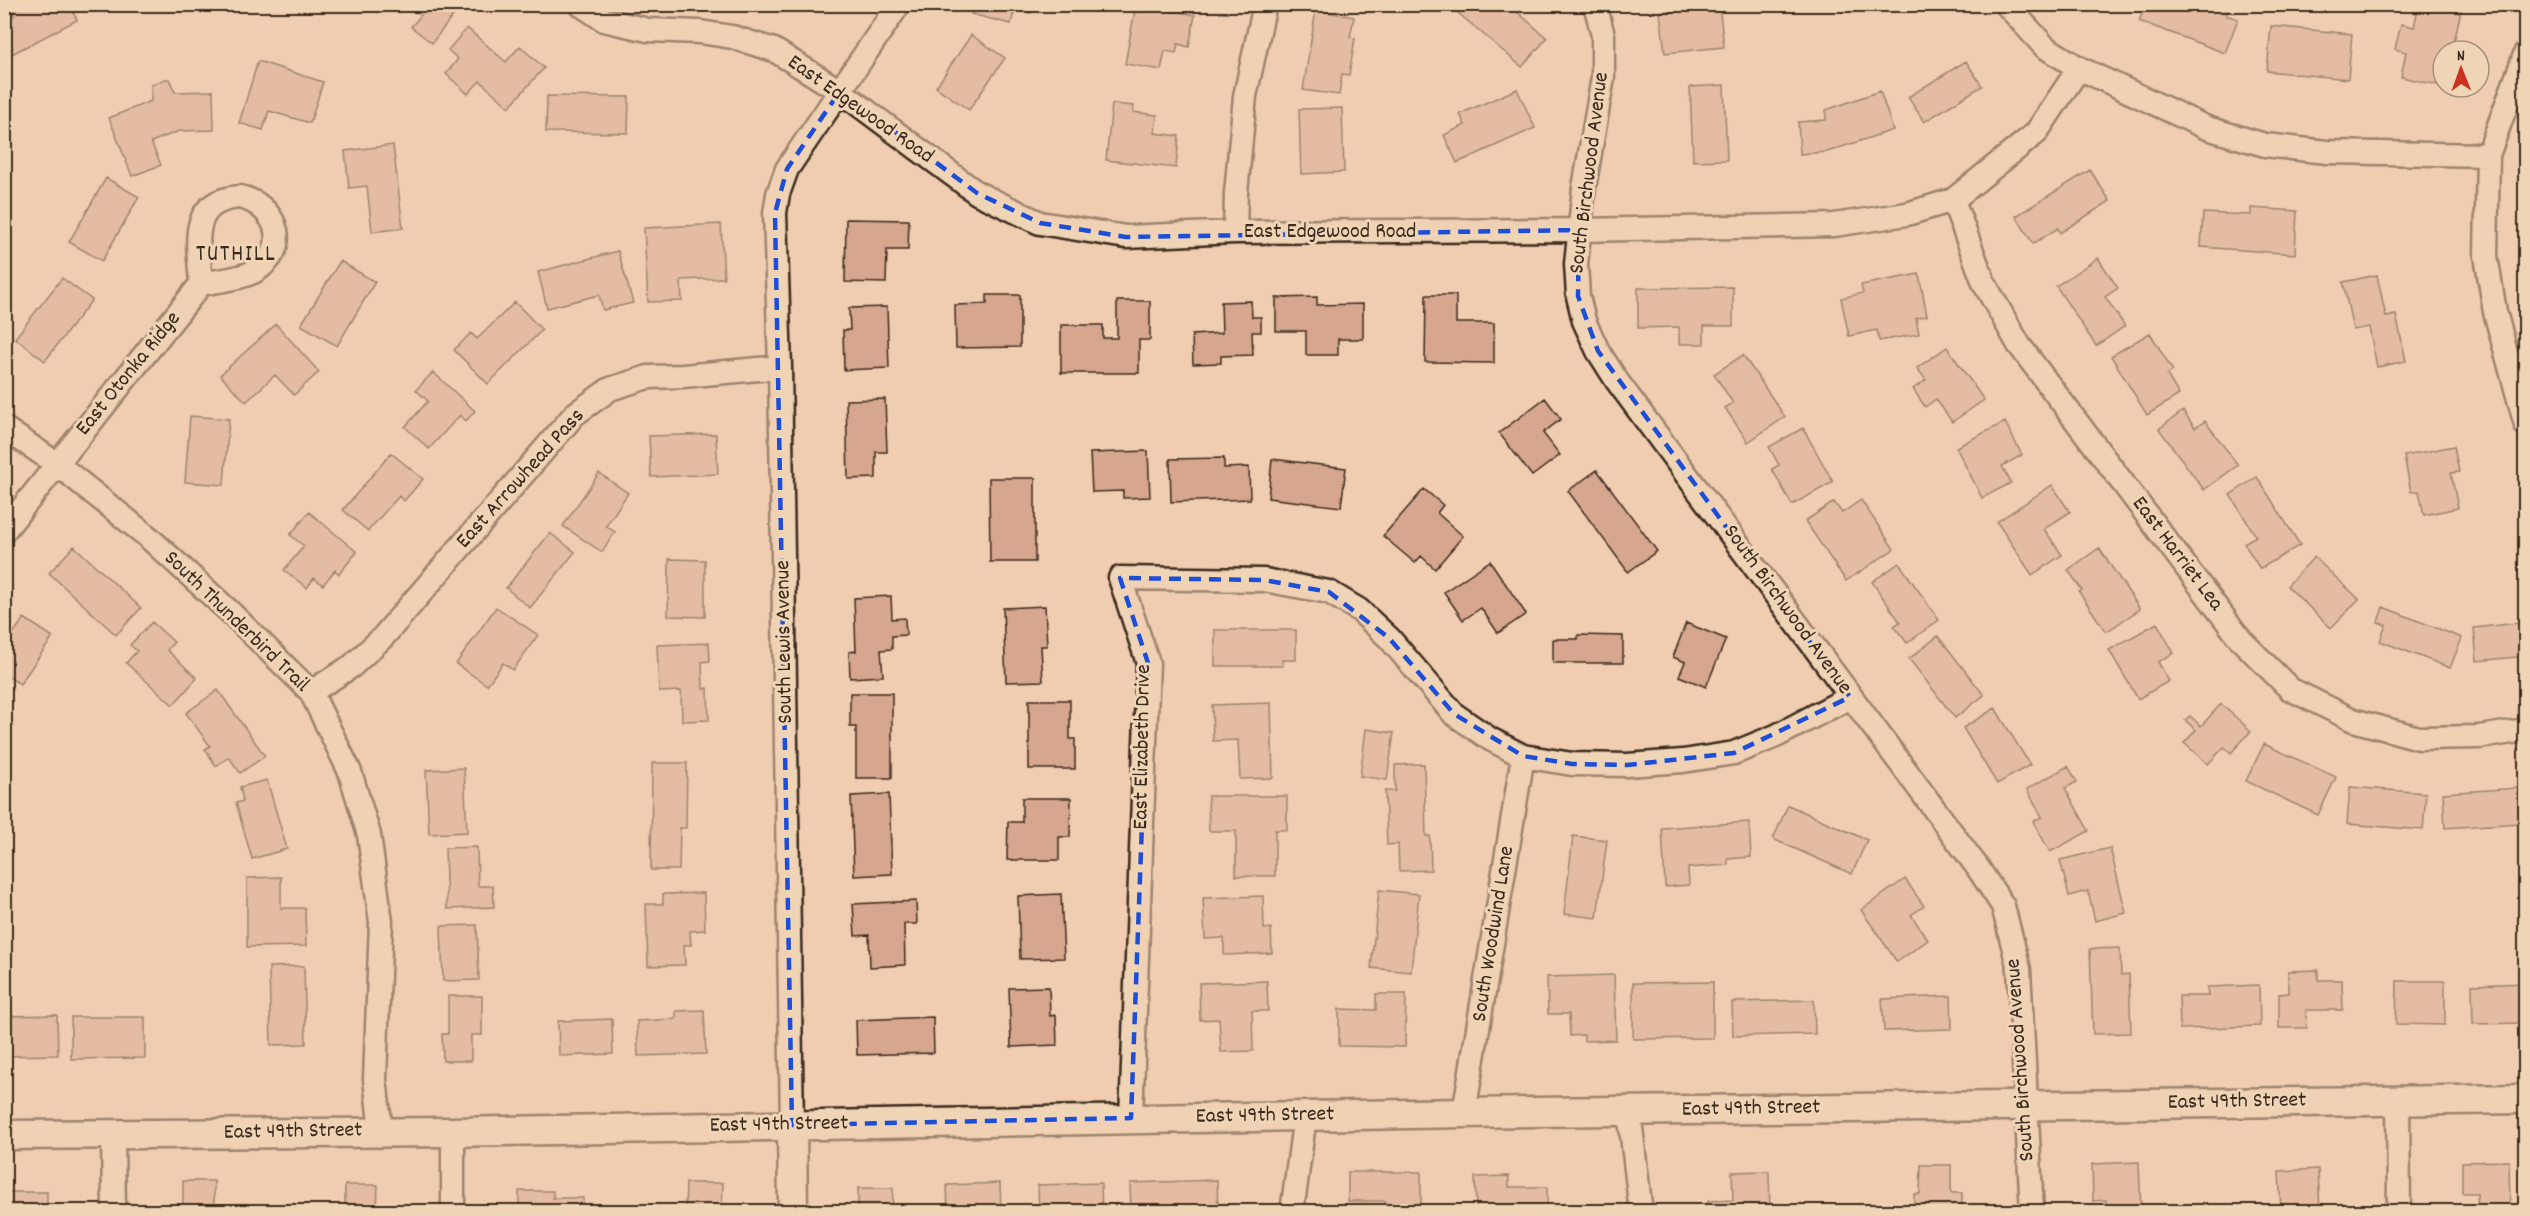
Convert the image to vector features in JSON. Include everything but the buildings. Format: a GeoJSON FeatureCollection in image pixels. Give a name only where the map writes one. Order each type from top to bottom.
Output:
{"type":"FeatureCollection","features":[{"type":"Feature","properties":{"kind":"street","name":"East Edgewood Road"},"geometry":{"type":"LineString","coordinates":[[580,4],[604,20],[648,30],[700,32],[732,37],[774,50],[840,91],[977,193],[1040,223],[1126,237],[1235,232],[1579,230],[1834,225],[1867,222],[1907,214],[1953,200],[2036,133],[2079,68]]}},
{"type":"Feature","properties":{"kind":"street","name":"South Lewis Avenue"},"geometry":{"type":"LineString","coordinates":[[793,1212],[780,368],[775,213],[778,194],[787,169],[899,4]]}},
{"type":"Feature","properties":{"kind":"street"},"geometry":{"type":"LineString","coordinates":[[1235,232],[1236,193],[1245,96],[1264,4]]}},
{"type":"Feature","properties":{"kind":"street","name":"South Birchwood Avenue"},"geometry":{"type":"LineString","coordinates":[[1595,4],[1603,35],[1603,77],[1584,188],[1576,264],[1578,296],[1584,321],[1598,351],[1850,697],[1978,868],[2003,906],[2019,969],[2024,1104],[2032,1212]]}},
{"type":"Feature","properties":{"kind":"street"},"geometry":{"type":"LineString","coordinates":[[2006,4],[2045,47],[2079,68],[2207,128],[2265,145],[2327,152],[2488,155]]}},
{"type":"Feature","properties":{"kind":"street"},"geometry":{"type":"LineString","coordinates":[[2526,52],[2488,155],[2486,256],[2495,312],[2517,354],[2526,425]]}},
{"type":"Feature","properties":{"kind":"street","name":"East Harriet Lea"},"geometry":{"type":"LineString","coordinates":[[1953,200],[1984,283],[2019,345],[2241,640],[2290,689],[2353,720],[2419,738],[2479,737],[2526,730]]}},
{"type":"Feature","properties":{"kind":"street","name":"East Otonka Ridge"},"geometry":{"type":"LineString","coordinates":[[4,531],[201,284]]}},
{"type":"Feature","properties":{"kind":"street","name":"East Arrowhead Pass"},"geometry":{"type":"LineString","coordinates":[[311,692],[352,666],[383,637],[575,414],[596,398],[610,389],[648,377],[780,368]]}},
{"type":"Feature","properties":{"kind":"street","name":"South Thunderbird Trail"},"geometry":{"type":"LineString","coordinates":[[4,428],[57,464],[155,544],[230,612],[311,692],[350,772],[369,835],[381,922],[375,1079],[381,1131]]}},
{"type":"Feature","properties":{"kind":"street","name":"East Elizabeth Drive"},"geometry":{"type":"LineString","coordinates":[[1131,1118],[1148,663],[1120,578],[1264,580],[1329,592],[1359,610],[1389,638],[1454,714],[1490,739],[1524,756],[1572,764],[1627,765],[1734,753],[1776,736],[1850,697]]}},
{"type":"Feature","properties":{"kind":"street","name":"South Woodwind Lane"},"geometry":{"type":"LineString","coordinates":[[1464,1113],[1524,756]]}},
{"type":"Feature","properties":{"kind":"street","name":"East 49th Street"},"geometry":{"type":"LineString","coordinates":[[4,1135],[453,1132],[1131,1118],[2024,1104],[2526,1099]]}},
{"type":"Feature","properties":{"kind":"street"},"geometry":{"type":"LineString","coordinates":[[2398,1100],[2399,1212]]}},
{"type":"Feature","properties":{"kind":"street"},"geometry":{"type":"LineString","coordinates":[[1629,1111],[1641,1212]]}},
{"type":"Feature","properties":{"kind":"street"},"geometry":{"type":"LineString","coordinates":[[1292,1212],[1305,1116]]}},
{"type":"Feature","properties":{"kind":"street"},"geometry":{"type":"LineString","coordinates":[[453,1132],[453,1212]]}},
{"type":"Feature","properties":{"kind":"street"},"geometry":{"type":"LineString","coordinates":[[113,1134],[114,1212]]}},
{"type":"Feature","properties":{"kind":"highlighted area"},"geometry":{"type":"Polygon","coordinates":[[[840,91],[977,193],[1040,223],[1126,237],[1579,230],[1578,296],[1598,351],[1850,697],[1734,753],[1627,765],[1572,764],[1523,756],[1454,714],[1389,638],[1329,592],[1264,580],[1120,578],[1148,663],[1131,1118],[792,1125],[775,213],[787,169],[840,91]]]}},
{"type":"Feature","properties":{"kind":"district","name":"TUTHILL"},"geometry":{"type":"Point","coordinates":[236,255]}}]}
